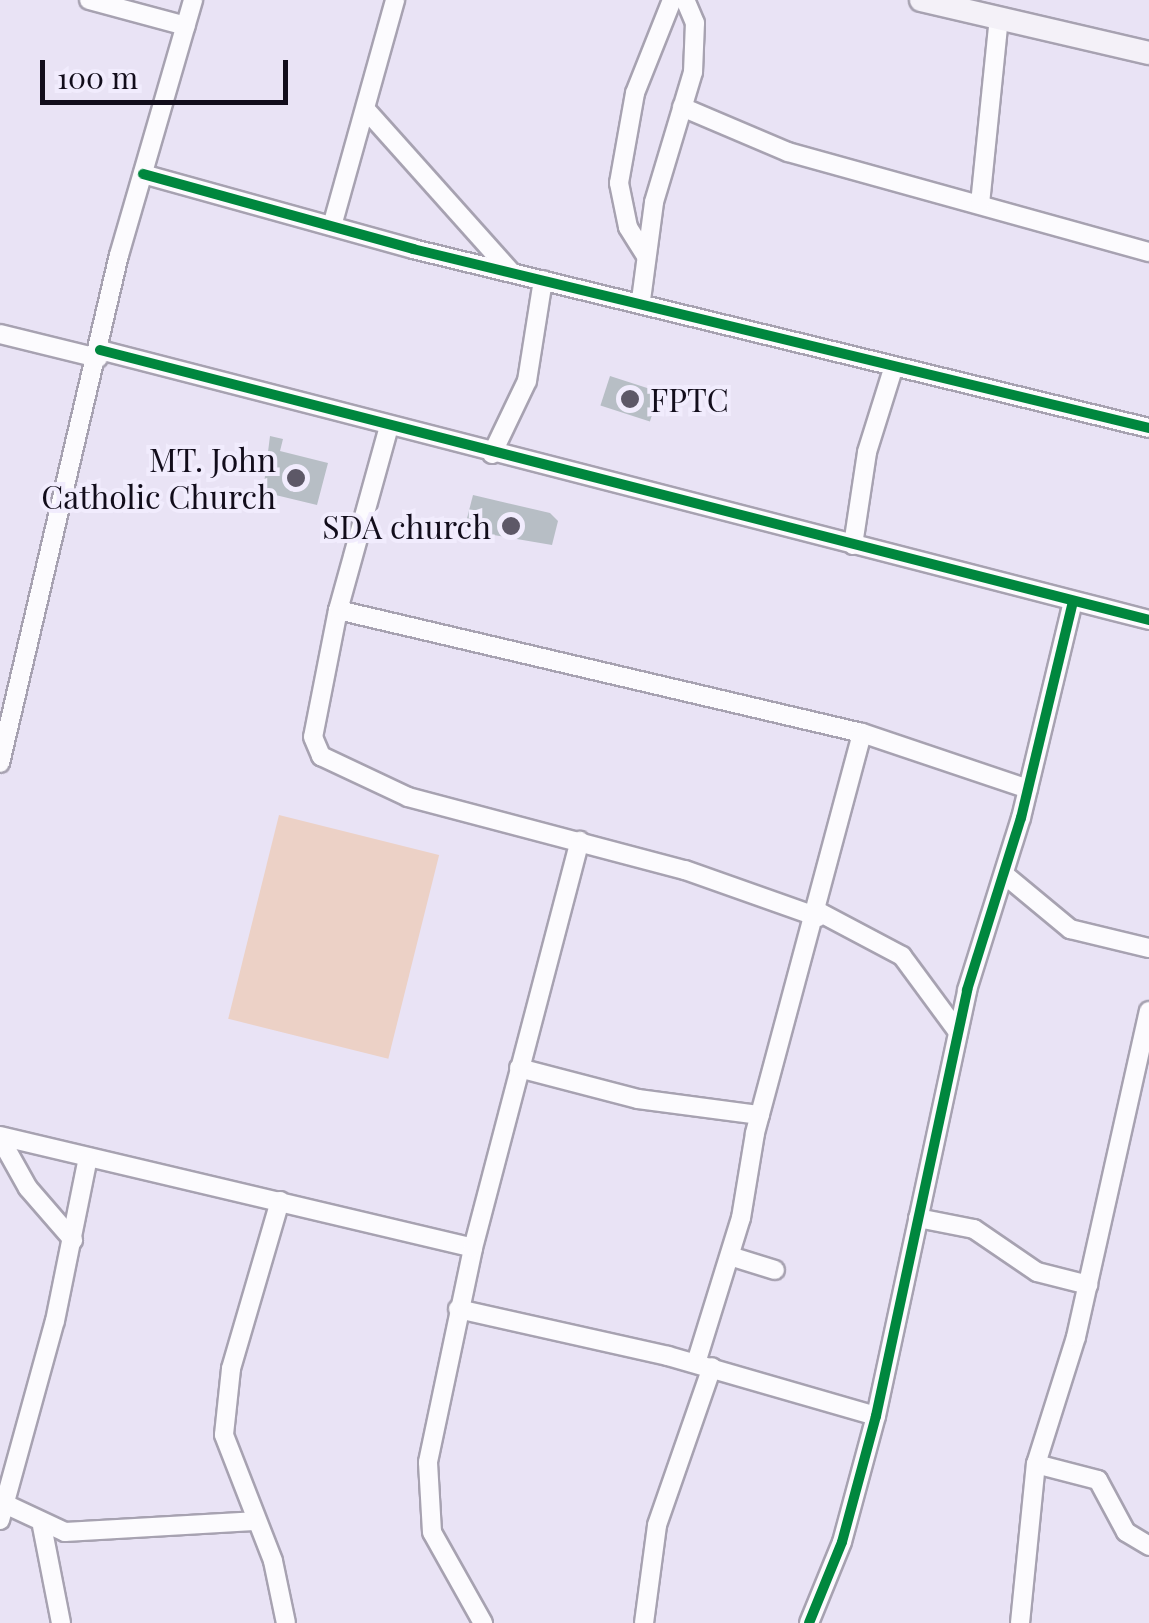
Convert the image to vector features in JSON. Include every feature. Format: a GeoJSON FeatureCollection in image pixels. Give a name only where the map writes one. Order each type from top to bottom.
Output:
{"type":"FeatureCollection","features":[{"type":"Feature","properties":{"kind":"main road"},"geometry":{"type":"LineString","coordinates":[[929,1],[1149,53]]}},
{"type":"Feature","properties":{"kind":"street"},"geometry":{"type":"LineString","coordinates":[[89,0],[186,26]]}},
{"type":"Feature","properties":{"kind":"street"},"geometry":{"type":"LineString","coordinates":[[0,763],[143,174],[192,0]]}},
{"type":"Feature","properties":{"kind":"street"},"geometry":{"type":"LineString","coordinates":[[332,226],[368,112],[394,0]]}},
{"type":"Feature","properties":{"kind":"street"},"geometry":{"type":"LineString","coordinates":[[646,256],[620,203],[620,168],[635,93],[672,0]]}},
{"type":"Feature","properties":{"kind":"street"},"geometry":{"type":"LineString","coordinates":[[641,300],[646,256],[693,72],[693,4]]}},
{"type":"Feature","properties":{"kind":"street"},"geometry":{"type":"LineString","coordinates":[[980,204],[999,18]]}},
{"type":"Feature","properties":{"kind":"street"},"geometry":{"type":"LineString","coordinates":[[682,107],[788,152],[1149,252]]}},
{"type":"Feature","properties":{"kind":"street"},"geometry":{"type":"LineString","coordinates":[[368,112],[510,271]]}},
{"type":"Feature","properties":{"kind":"street"},"geometry":{"type":"LineString","coordinates":[[143,174],[543,280],[641,300],[893,368],[1149,428]]}},
{"type":"Feature","properties":{"kind":"street"},"geometry":{"type":"LineString","coordinates":[[492,454],[527,381],[543,280]]}},
{"type":"Feature","properties":{"kind":"street"},"geometry":{"type":"LineString","coordinates":[[0,334],[99,354],[1149,620]]}},
{"type":"Feature","properties":{"kind":"street"},"geometry":{"type":"LineString","coordinates":[[853,545],[867,452],[893,368]]}},
{"type":"Feature","properties":{"kind":"street"},"geometry":{"type":"LineString","coordinates":[[388,430],[372,466],[338,610],[313,736],[321,756],[408,797],[580,841],[818,915],[902,956],[958,1032]]}},
{"type":"Feature","properties":{"kind":"street"},"geometry":{"type":"LineString","coordinates":[[809,1623],[842,1542],[876,1416],[958,1032],[1006,875],[1073,602]]}},
{"type":"Feature","properties":{"kind":"street"},"geometry":{"type":"LineString","coordinates":[[338,610],[862,733],[1028,789]]}},
{"type":"Feature","properties":{"kind":"street"},"geometry":{"type":"LineString","coordinates":[[644,1623],[657,1525],[704,1365],[760,1115],[818,915],[862,733]]}},
{"type":"Feature","properties":{"kind":"street"},"geometry":{"type":"LineString","coordinates":[[483,1623],[432,1532],[425,1494],[458,1309],[580,841]]}},
{"type":"Feature","properties":{"kind":"street"},"geometry":{"type":"LineString","coordinates":[[1006,875],[1070,929],[1149,948]]}},
{"type":"Feature","properties":{"kind":"street"},"geometry":{"type":"LineString","coordinates":[[1020,1623],[1036,1464],[1088,1285],[1149,1011]]}},
{"type":"Feature","properties":{"kind":"street"},"geometry":{"type":"LineString","coordinates":[[519,1068],[638,1100],[760,1115]]}},
{"type":"Feature","properties":{"kind":"street"},"geometry":{"type":"LineString","coordinates":[[0,1137],[473,1248]]}},
{"type":"Feature","properties":{"kind":"street"},"geometry":{"type":"LineString","coordinates":[[0,1137],[28,1188],[73,1240]]}},
{"type":"Feature","properties":{"kind":"street"},"geometry":{"type":"LineString","coordinates":[[88,1157],[73,1240],[7,1474],[3,1512],[42,1526],[92,1531],[254,1521]]}},
{"type":"Feature","properties":{"kind":"street"},"geometry":{"type":"LineString","coordinates":[[280,1201],[224,1406],[224,1436],[254,1521],[273,1561],[286,1623]]}},
{"type":"Feature","properties":{"kind":"street"},"geometry":{"type":"LineString","coordinates":[[918,1218],[974,1230],[1037,1272],[1088,1285]]}},
{"type":"Feature","properties":{"kind":"street"},"geometry":{"type":"LineString","coordinates":[[730,1256],[775,1270]]}},
{"type":"Feature","properties":{"kind":"street"},"geometry":{"type":"LineString","coordinates":[[458,1309],[704,1365],[876,1416]]}},
{"type":"Feature","properties":{"kind":"street"},"geometry":{"type":"LineString","coordinates":[[1036,1464],[1098,1480],[1126,1532],[1149,1546]]}},
{"type":"Feature","properties":{"kind":"street"},"geometry":{"type":"LineString","coordinates":[[42,1526],[60,1623]]}},
{"type":"Feature","properties":{"kind":"shaded area"},"geometry":{"type":"Polygon","coordinates":[[[279,815],[439,855],[388,1059],[228,1019],[279,815]]]}},
{"type":"Feature","properties":{"kind":"building","name":"FPTC"},"geometry":{"type":"Polygon","coordinates":[[[610,376],[659,392],[650,422],[600,405],[610,376]]]}},
{"type":"Feature","properties":{"kind":"building","name":"MT. John Catholic Church"},"geometry":{"type":"Polygon","coordinates":[[[270,436],[283,439],[280,451],[328,463],[317,505],[263,492],[270,436]]]}},
{"type":"Feature","properties":{"kind":"building","name":"SDA church"},"geometry":{"type":"Polygon","coordinates":[[[473,495],[550,513],[558,521],[552,545],[464,530],[473,495]]]}},
{"type":"Feature","properties":{"kind":"cycle path"},"geometry":{"type":"LineString","coordinates":[[143,174],[413,249],[1149,428]]}},
{"type":"Feature","properties":{"kind":"cycle path"},"geometry":{"type":"LineString","coordinates":[[100,350],[1149,620]]}},
{"type":"Feature","properties":{"kind":"cycle path"},"geometry":{"type":"LineString","coordinates":[[809,1623],[842,1542],[876,1416],[967,990],[1021,818],[1073,602]]}},
{"type":"Feature","properties":{"kind":"place","name":"FPTC"},"geometry":{"type":"Point","coordinates":[630,399]}},
{"type":"Feature","properties":{"kind":"place","name":"MT. John Catholic Church"},"geometry":{"type":"Point","coordinates":[296,478]}},
{"type":"Feature","properties":{"kind":"place","name":"SDA church"},"geometry":{"type":"Point","coordinates":[511,526]}}]}
